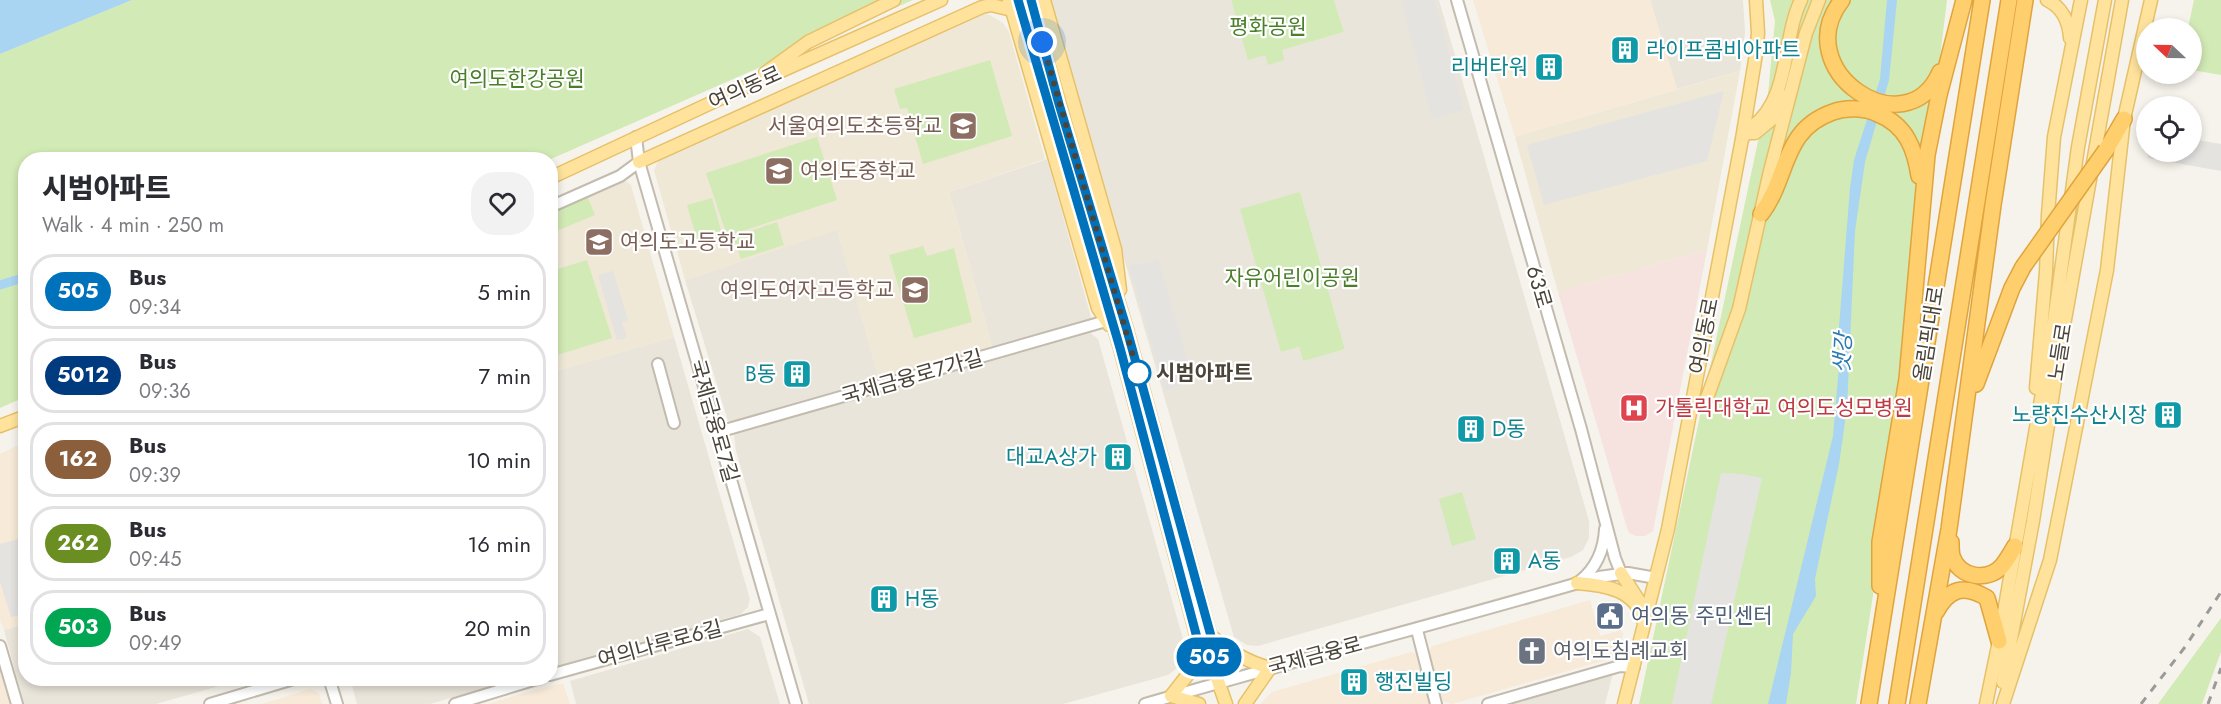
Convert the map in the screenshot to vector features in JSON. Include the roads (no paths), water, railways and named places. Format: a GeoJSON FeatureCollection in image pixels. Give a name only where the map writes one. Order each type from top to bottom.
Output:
{"type":"FeatureCollection","features":[{"type":"Feature","properties":{"kind":"highway"},"geometry":{"type":"LineString","coordinates":[[1842,0],[1831,18],[1828,30],[1828,43],[1836,69],[1853,90],[1873,99],[1894,104],[1916,99],[1926,93],[1935,81],[1952,44]]}},
{"type":"Feature","properties":{"kind":"highway"},"geometry":{"type":"LineString","coordinates":[[1881,631],[1880,542],[1907,379],[1924,197],[1934,120],[1964,0]]}},
{"type":"Feature","properties":{"kind":"highway","name":"올림픽대로"},"geometry":{"type":"LineString","coordinates":[[1869,704],[1982,0]]}},
{"type":"Feature","properties":{"kind":"highway","name":"올림픽대로"},"geometry":{"type":"LineString","coordinates":[[1897,704],[2009,0]]}},
{"type":"Feature","properties":{"kind":"highway"},"geometry":{"type":"LineString","coordinates":[[1918,704],[1949,529],[1993,205],[2025,0]]}},
{"type":"Feature","properties":{"kind":"highway"},"geometry":{"type":"LineString","coordinates":[[1761,214],[1771,201],[1784,164],[1802,130],[1826,114],[1847,109],[1869,111],[1888,119],[1905,134],[1913,146],[1924,197]]}},
{"type":"Feature","properties":{"kind":"highway"},"geometry":{"type":"LineString","coordinates":[[1966,410],[2012,288],[2023,267],[2106,150],[2124,119]]}},
{"type":"Feature","properties":{"kind":"highway"},"geometry":{"type":"LineString","coordinates":[[1949,529],[1953,558],[1970,575],[1991,574],[2001,567],[2016,546]]}},
{"type":"Feature","properties":{"kind":"highway"},"geometry":{"type":"LineString","coordinates":[[1934,615],[1942,600],[1953,592],[1964,588],[1977,592],[1987,598],[1999,641]]}},
{"type":"Feature","properties":{"kind":"main road"},"geometry":{"type":"LineString","coordinates":[[743,88],[808,42],[894,0]]}},
{"type":"Feature","properties":{"kind":"main road","name":"여의동로"},"geometry":{"type":"LineString","coordinates":[[558,174],[940,0]]}},
{"type":"Feature","properties":{"kind":"main road"},"geometry":{"type":"LineString","coordinates":[[1031,0],[1101,264],[1117,338],[1200,649],[1210,658],[1226,704]]}},
{"type":"Feature","properties":{"kind":"main road"},"geometry":{"type":"LineString","coordinates":[[1044,0],[1114,249],[1123,320]]}},
{"type":"Feature","properties":{"kind":"main road","name":"여의동로"},"geometry":{"type":"LineString","coordinates":[[1624,704],[1668,529],[1742,139],[1756,54],[1758,14],[1756,0]]}},
{"type":"Feature","properties":{"kind":"main road"},"geometry":{"type":"LineString","coordinates":[[1742,139],[1748,129],[1762,118],[1776,92],[1801,0]]}},
{"type":"Feature","properties":{"kind":"main road"},"geometry":{"type":"LineString","coordinates":[[1742,139],[1746,133],[1755,133],[1772,119],[1780,105],[1802,32],[1817,0]]}},
{"type":"Feature","properties":{"kind":"main road"},"geometry":{"type":"LineString","coordinates":[[1690,407],[1699,406],[1707,398],[1739,309],[1806,33],[1817,0]]}},
{"type":"Feature","properties":{"kind":"main road"},"geometry":{"type":"LineString","coordinates":[[2047,0],[2061,10],[2066,19],[2071,50]]}},
{"type":"Feature","properties":{"kind":"main road"},"geometry":{"type":"LineString","coordinates":[[2030,461],[2046,272],[2054,137],[2081,0]]}},
{"type":"Feature","properties":{"kind":"main road","name":"노들로"},"geometry":{"type":"LineString","coordinates":[[1986,704],[2052,336],[2078,147],[2105,0]]}},
{"type":"Feature","properties":{"kind":"main road","name":"노들로"},"geometry":{"type":"LineString","coordinates":[[2001,704],[2061,342],[2122,0]]}},
{"type":"Feature","properties":{"kind":"main road"},"geometry":{"type":"LineString","coordinates":[[2001,704],[2049,561],[2107,270],[2124,119],[2151,0]]}},
{"type":"Feature","properties":{"kind":"main road"},"geometry":{"type":"LineString","coordinates":[[1013,3],[1101,264],[1123,320],[1172,488],[1211,636],[1214,649],[1210,658]]}},
{"type":"Feature","properties":{"kind":"main road"},"geometry":{"type":"LineString","coordinates":[[639,162],[982,7],[1013,3]]}},
{"type":"Feature","properties":{"kind":"main road"},"geometry":{"type":"LineString","coordinates":[[1013,3],[1098,308],[1117,338]]}},
{"type":"Feature","properties":{"kind":"main road"},"geometry":{"type":"LineString","coordinates":[[0,426],[18,419]]}},
{"type":"Feature","properties":{"kind":"main road"},"geometry":{"type":"LineString","coordinates":[[1621,573],[1639,601],[1643,626]]}},
{"type":"Feature","properties":{"kind":"main road"},"geometry":{"type":"LineString","coordinates":[[1578,583],[1605,587],[1628,596],[1636,603],[1643,626]]}},
{"type":"Feature","properties":{"kind":"main road"},"geometry":{"type":"LineString","coordinates":[[1211,636],[1241,658],[1270,668],[1245,704]]}},
{"type":"Feature","properties":{"kind":"main road"},"geometry":{"type":"LineString","coordinates":[[1199,704],[1171,696],[1193,668],[1200,649]]}},
{"type":"Feature","properties":{"kind":"street","name":"63로"},"geometry":{"type":"LineString","coordinates":[[1457,0],[1621,573]]}},
{"type":"Feature","properties":{"kind":"street","name":"국제금융로7길"},"geometry":{"type":"LineString","coordinates":[[636,137],[639,162],[796,704]]}},
{"type":"Feature","properties":{"kind":"street"},"geometry":{"type":"LineString","coordinates":[[558,203],[620,176],[639,162]]}},
{"type":"Feature","properties":{"kind":"street","name":"국제금융로7가길"},"geometry":{"type":"LineString","coordinates":[[718,432],[1106,321]]}},
{"type":"Feature","properties":{"kind":"street"},"geometry":{"type":"LineString","coordinates":[[658,364],[674,423]]}},
{"type":"Feature","properties":{"kind":"street"},"geometry":{"type":"LineString","coordinates":[[1578,583],[1595,564],[1602,549],[1605,522]]}},
{"type":"Feature","properties":{"kind":"street","name":"국제금융로"},"geometry":{"type":"LineString","coordinates":[[1145,704],[1270,668],[1417,630],[1578,583],[1621,573],[1656,578]]}},
{"type":"Feature","properties":{"kind":"street","name":"여의나루로6길"},"geometry":{"type":"LineString","coordinates":[[558,673],[769,614]]}},
{"type":"Feature","properties":{"kind":"street"},"geometry":{"type":"LineString","coordinates":[[1417,630],[1436,704]]}},
{"type":"Feature","properties":{"kind":"street"},"geometry":{"type":"LineString","coordinates":[[0,646],[17,704]]}},
{"type":"Feature","properties":{"kind":"street"},"geometry":{"type":"LineString","coordinates":[[1488,704],[1620,666],[1634,667]]}},
{"type":"Feature","properties":{"kind":"street"},"geometry":{"type":"LineString","coordinates":[[210,704],[270,686]]}},
{"type":"Feature","properties":{"kind":"street"},"geometry":{"type":"LineString","coordinates":[[331,686],[337,704]]}},
{"type":"Feature","properties":{"kind":"street"},"geometry":{"type":"LineString","coordinates":[[455,704],[514,686]]}},
{"type":"Feature","properties":{"kind":"water"},"geometry":{"type":"Polygon","coordinates":[[[0,0],[132,0],[0,54],[0,0]]]}},
{"type":"Feature","properties":{"kind":"water","name":"샛강"},"geometry":{"type":"Polygon","coordinates":[[[1887,0],[1897,0],[1889,80],[1865,162],[1855,231],[1847,408],[1839,464],[1815,579],[1816,596],[1793,634],[1791,673],[1786,704],[1768,704],[1833,436],[1850,188],[1854,160],[1880,79],[1887,0]]]}},
{"type":"Feature","properties":{"kind":"waterway"},"geometry":{"type":"LineString","coordinates":[[0,285],[18,279]]}},
{"type":"Feature","properties":{"kind":"railway"},"geometry":{"type":"LineString","coordinates":[[2141,704],[2185,647],[2221,592]]}},
{"type":"Feature","properties":{"kind":"railway"},"geometry":{"type":"LineString","coordinates":[[2208,704],[2221,668]]}},
{"type":"Feature","properties":{"kind":"place","name":"라이프콤비아파트"},"geometry":{"type":"Point","coordinates":[1625,50]}},
{"type":"Feature","properties":{"kind":"place","name":"리버타워"},"geometry":{"type":"Point","coordinates":[1549,67]}},
{"type":"Feature","properties":{"kind":"place","name":"서울여의도초등학교"},"geometry":{"type":"Point","coordinates":[963,126]}},
{"type":"Feature","properties":{"kind":"place","name":"여의도중학교"},"geometry":{"type":"Point","coordinates":[779,171]}},
{"type":"Feature","properties":{"kind":"place","name":"여의도고등학교"},"geometry":{"type":"Point","coordinates":[599,242]}},
{"type":"Feature","properties":{"kind":"place","name":"여의도여자고등학교"},"geometry":{"type":"Point","coordinates":[915,290]}},
{"type":"Feature","properties":{"kind":"place","name":"시범아파트"},"geometry":{"type":"Point","coordinates":[1138,373]}},
{"type":"Feature","properties":{"kind":"place","name":"B동"},"geometry":{"type":"Point","coordinates":[797,374]}},
{"type":"Feature","properties":{"kind":"place","name":"가톨릭대학교 여의도성모병원"},"geometry":{"type":"Point","coordinates":[1634,408]}},
{"type":"Feature","properties":{"kind":"place","name":"노량진수산시장"},"geometry":{"type":"Point","coordinates":[2168,415]}},
{"type":"Feature","properties":{"kind":"place","name":"D동"},"geometry":{"type":"Point","coordinates":[1471,429]}},
{"type":"Feature","properties":{"kind":"place","name":"대교A상가"},"geometry":{"type":"Point","coordinates":[1118,457]}},
{"type":"Feature","properties":{"kind":"place","name":"A동"},"geometry":{"type":"Point","coordinates":[1507,561]}},
{"type":"Feature","properties":{"kind":"place","name":"H동"},"geometry":{"type":"Point","coordinates":[884,599]}},
{"type":"Feature","properties":{"kind":"place","name":"여의동 주민센터"},"geometry":{"type":"Point","coordinates":[1610,616]}},
{"type":"Feature","properties":{"kind":"place","name":"여의도침례교회"},"geometry":{"type":"Point","coordinates":[1532,651]}},
{"type":"Feature","properties":{"kind":"place","name":"행진빌딩"},"geometry":{"type":"Point","coordinates":[1354,682]}},
{"type":"Feature","properties":{"kind":"park label","name":"평화공원"},"geometry":{"type":"Point","coordinates":[1268,27]}},
{"type":"Feature","properties":{"kind":"park label","name":"여의도한강공원"},"geometry":{"type":"Point","coordinates":[517,79]}},
{"type":"Feature","properties":{"kind":"park label","name":"자유어린이공원"},"geometry":{"type":"Point","coordinates":[1292,278]}}]}
